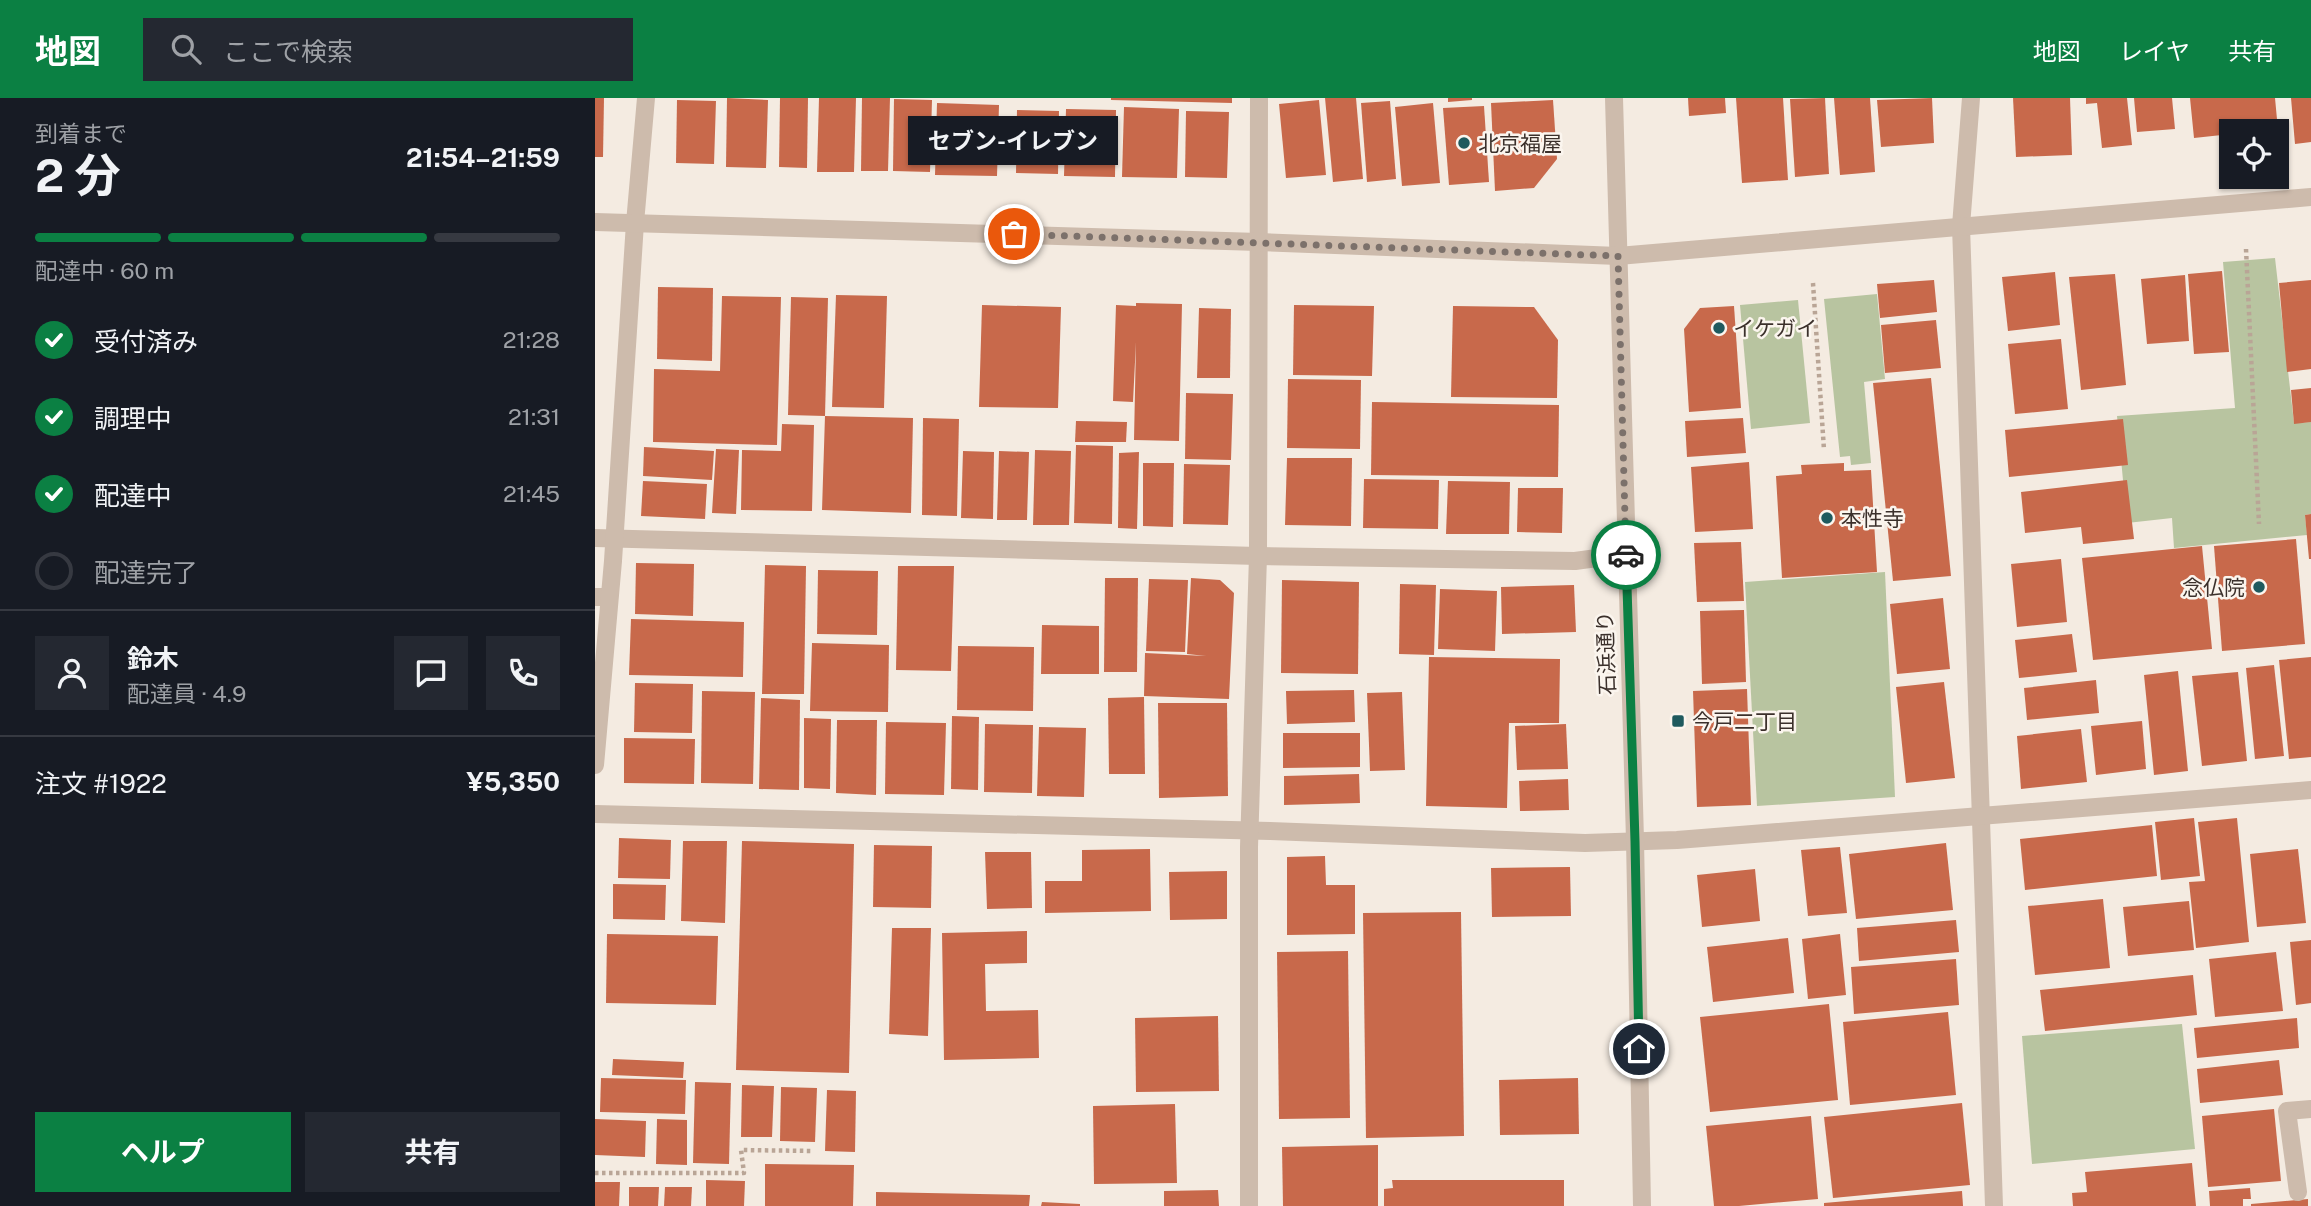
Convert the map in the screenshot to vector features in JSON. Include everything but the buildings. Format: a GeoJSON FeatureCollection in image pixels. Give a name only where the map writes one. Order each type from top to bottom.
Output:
{"type":"FeatureCollection","features":[{"type":"Feature","properties":{"kind":"street"},"geometry":{"type":"LineString","coordinates":[[595,765],[602,597],[614,539],[646,98]]}},
{"type":"Feature","properties":{"kind":"street"},"geometry":{"type":"LineString","coordinates":[[1249,1206],[1249,831],[1258,556],[1259,98]]}},
{"type":"Feature","properties":{"kind":"street","name":"石浜通り"},"geometry":{"type":"LineString","coordinates":[[1614,98],[1635,841],[1642,1206]]}},
{"type":"Feature","properties":{"kind":"street"},"geometry":{"type":"LineString","coordinates":[[1971,98],[1961,226],[1994,1206]]}},
{"type":"Feature","properties":{"kind":"street"},"geometry":{"type":"LineString","coordinates":[[595,222],[1618,256],[2311,197]]}},
{"type":"Feature","properties":{"kind":"street"},"geometry":{"type":"LineString","coordinates":[[595,538],[1258,556],[1575,561],[1626,554]]}},
{"type":"Feature","properties":{"kind":"street"},"geometry":{"type":"LineString","coordinates":[[595,814],[1249,831],[1585,843],[1678,840],[2311,790]]}},
{"type":"Feature","properties":{"kind":"street"},"geometry":{"type":"LineString","coordinates":[[2298,1192],[2287,1111],[2311,1109]]}},
{"type":"Feature","properties":{"kind":"path"},"geometry":{"type":"LineString","coordinates":[[2246,249],[2259,523]]}},
{"type":"Feature","properties":{"kind":"path"},"geometry":{"type":"LineString","coordinates":[[1814,283],[1823,450]]}},
{"type":"Feature","properties":{"kind":"path"},"geometry":{"type":"LineString","coordinates":[[595,1173],[744,1173],[741,1150],[813,1151]]}},
{"type":"Feature","properties":{"kind":"green space"},"geometry":{"type":"Polygon","coordinates":[[[2275,258],[2294,423],[2311,422],[2311,514],[2305,515],[2307,535],[2174,548],[2172,518],[2127,523],[2117,416],[2235,408],[2223,262],[2275,258]]]}},
{"type":"Feature","properties":{"kind":"green space"},"geometry":{"type":"Polygon","coordinates":[[[1877,294],[1885,379],[1864,382],[1871,463],[1851,465],[1850,456],[1840,457],[1824,299],[1877,294]]]}},
{"type":"Feature","properties":{"kind":"green space"},"geometry":{"type":"Polygon","coordinates":[[[1798,300],[1810,423],[1751,429],[1740,305],[1798,300]]]}},
{"type":"Feature","properties":{"kind":"green space"},"geometry":{"type":"Polygon","coordinates":[[[1885,572],[1895,797],[1757,806],[1745,582],[1885,572]]]}},
{"type":"Feature","properties":{"kind":"green space"},"geometry":{"type":"Polygon","coordinates":[[[2182,1024],[2195,1149],[2032,1164],[2022,1036],[2182,1024]]]}},
{"type":"Feature","properties":{"kind":"way so far"},"geometry":{"type":"LineString","coordinates":[[1014,234],[1618,256],[1626,555]]}},
{"type":"Feature","properties":{"kind":"place","name":"北京福屋"},"geometry":{"type":"Point","coordinates":[1464,143]}},
{"type":"Feature","properties":{"kind":"place","name":"セブン-イレブン"},"geometry":{"type":"Point","coordinates":[1014,234]}},
{"type":"Feature","properties":{"kind":"place","name":"イケガイ"},"geometry":{"type":"Point","coordinates":[1719,328]}},
{"type":"Feature","properties":{"kind":"place","name":"本性寺"},"geometry":{"type":"Point","coordinates":[1827,518]}},
{"type":"Feature","properties":{"kind":"place","name":"念仏院"},"geometry":{"type":"Point","coordinates":[2259,587]}},
{"type":"Feature","properties":{"kind":"place","name":"今戸二丁目"},"geometry":{"type":"Point","coordinates":[1678,721]}},
{"type":"Feature","properties":{"kind":"route"},"geometry":{"type":"LineString","coordinates":[[1626,555],[1639,1049]]}}]}
